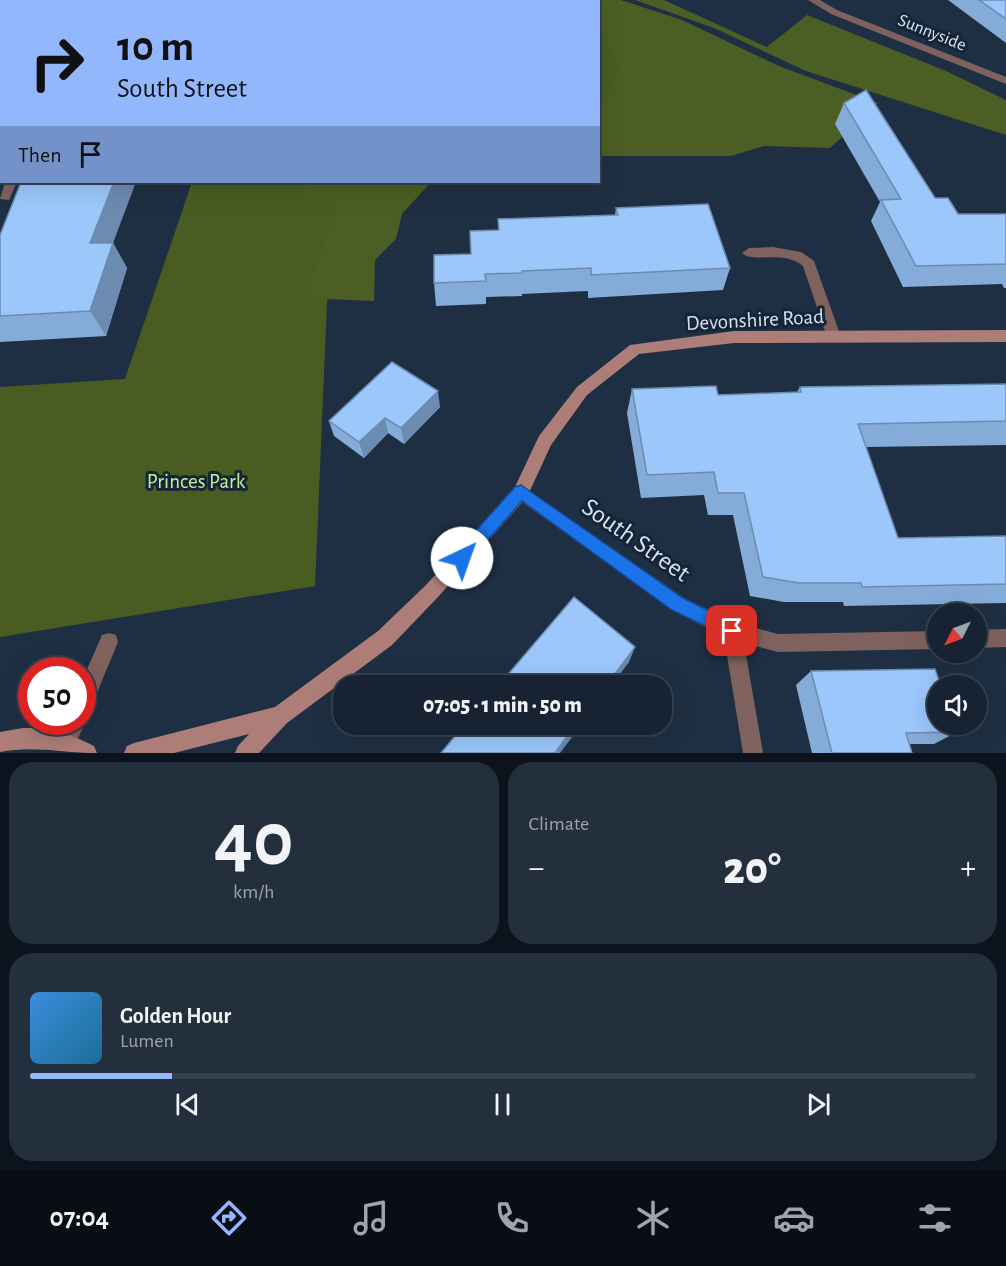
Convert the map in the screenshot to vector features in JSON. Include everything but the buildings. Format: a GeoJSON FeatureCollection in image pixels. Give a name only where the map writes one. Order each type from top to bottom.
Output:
{"type":"FeatureCollection","features":[{"type":"Feature","properties":{"kind":"main road","name":"Devonshire Road"},"geometry":{"type":"LineString","coordinates":[[280,716],[385,638],[432,591],[521,492],[545,441],[582,391],[635,349],[734,338],[1006,336]]}},
{"type":"Feature","properties":{"kind":"main road"},"geometry":{"type":"LineString","coordinates":[[134,753],[280,716]]}},
{"type":"Feature","properties":{"kind":"main road"},"geometry":{"type":"LineString","coordinates":[[245,753],[280,716]]}},
{"type":"Feature","properties":{"kind":"main road"},"geometry":{"type":"LineString","coordinates":[[0,742],[22,736],[67,741],[87,753]]}},
{"type":"Feature","properties":{"kind":"street","name":"Sunnyside"},"geometry":{"type":"LineString","coordinates":[[813,0],[834,12],[1006,81]]}},
{"type":"Feature","properties":{"kind":"street"},"geometry":{"type":"LineString","coordinates":[[5,197],[11,183]]}},
{"type":"Feature","properties":{"kind":"street"},"geometry":{"type":"LineString","coordinates":[[749,253],[794,252],[801,256],[808,264],[834,337]]}},
{"type":"Feature","properties":{"kind":"street","name":"South Street"},"geometry":{"type":"LineString","coordinates":[[521,492],[678,604],[732,631],[778,643],[927,640]]}},
{"type":"Feature","properties":{"kind":"street"},"geometry":{"type":"LineString","coordinates":[[732,631],[753,753]]}},
{"type":"Feature","properties":{"kind":"street"},"geometry":{"type":"LineString","coordinates":[[987,639],[1006,638]]}},
{"type":"Feature","properties":{"kind":"street"},"geometry":{"type":"LineString","coordinates":[[96,672],[109,642]]}},
{"type":"Feature","properties":{"kind":"street"},"geometry":{"type":"LineString","coordinates":[[67,741],[70,735]]}},
{"type":"Feature","properties":{"kind":"green space"},"geometry":{"type":"Polygon","coordinates":[[[600,0],[604,0],[710,54],[600,102],[600,0]]]}},
{"type":"Feature","properties":{"kind":"green space"},"geometry":{"type":"Polygon","coordinates":[[[600,0],[621,0],[682,20],[779,66],[878,103],[830,148],[764,146],[731,156],[600,156],[600,100],[605,99],[620,67],[600,34],[600,0]]]}},
{"type":"Feature","properties":{"kind":"green space"},"geometry":{"type":"Polygon","coordinates":[[[635,0],[664,0],[767,47],[807,15],[946,71],[1006,100],[1006,135],[806,71],[714,28],[635,0]]]}},
{"type":"Feature","properties":{"kind":"green space","name":"Princes Park"},"geometry":{"type":"Polygon","coordinates":[[[192,183],[369,183],[329,255],[315,586],[0,637],[0,387],[125,379],[192,183]]]}},
{"type":"Feature","properties":{"kind":"green space"},"geometry":{"type":"Polygon","coordinates":[[[314,183],[430,183],[402,214],[396,239],[375,260],[374,301],[303,298],[339,207],[302,197],[314,183]]]}},
{"type":"Feature","properties":{"kind":"route"},"geometry":{"type":"LineString","coordinates":[[462,558],[521,492],[678,604],[732,631]]}}]}
